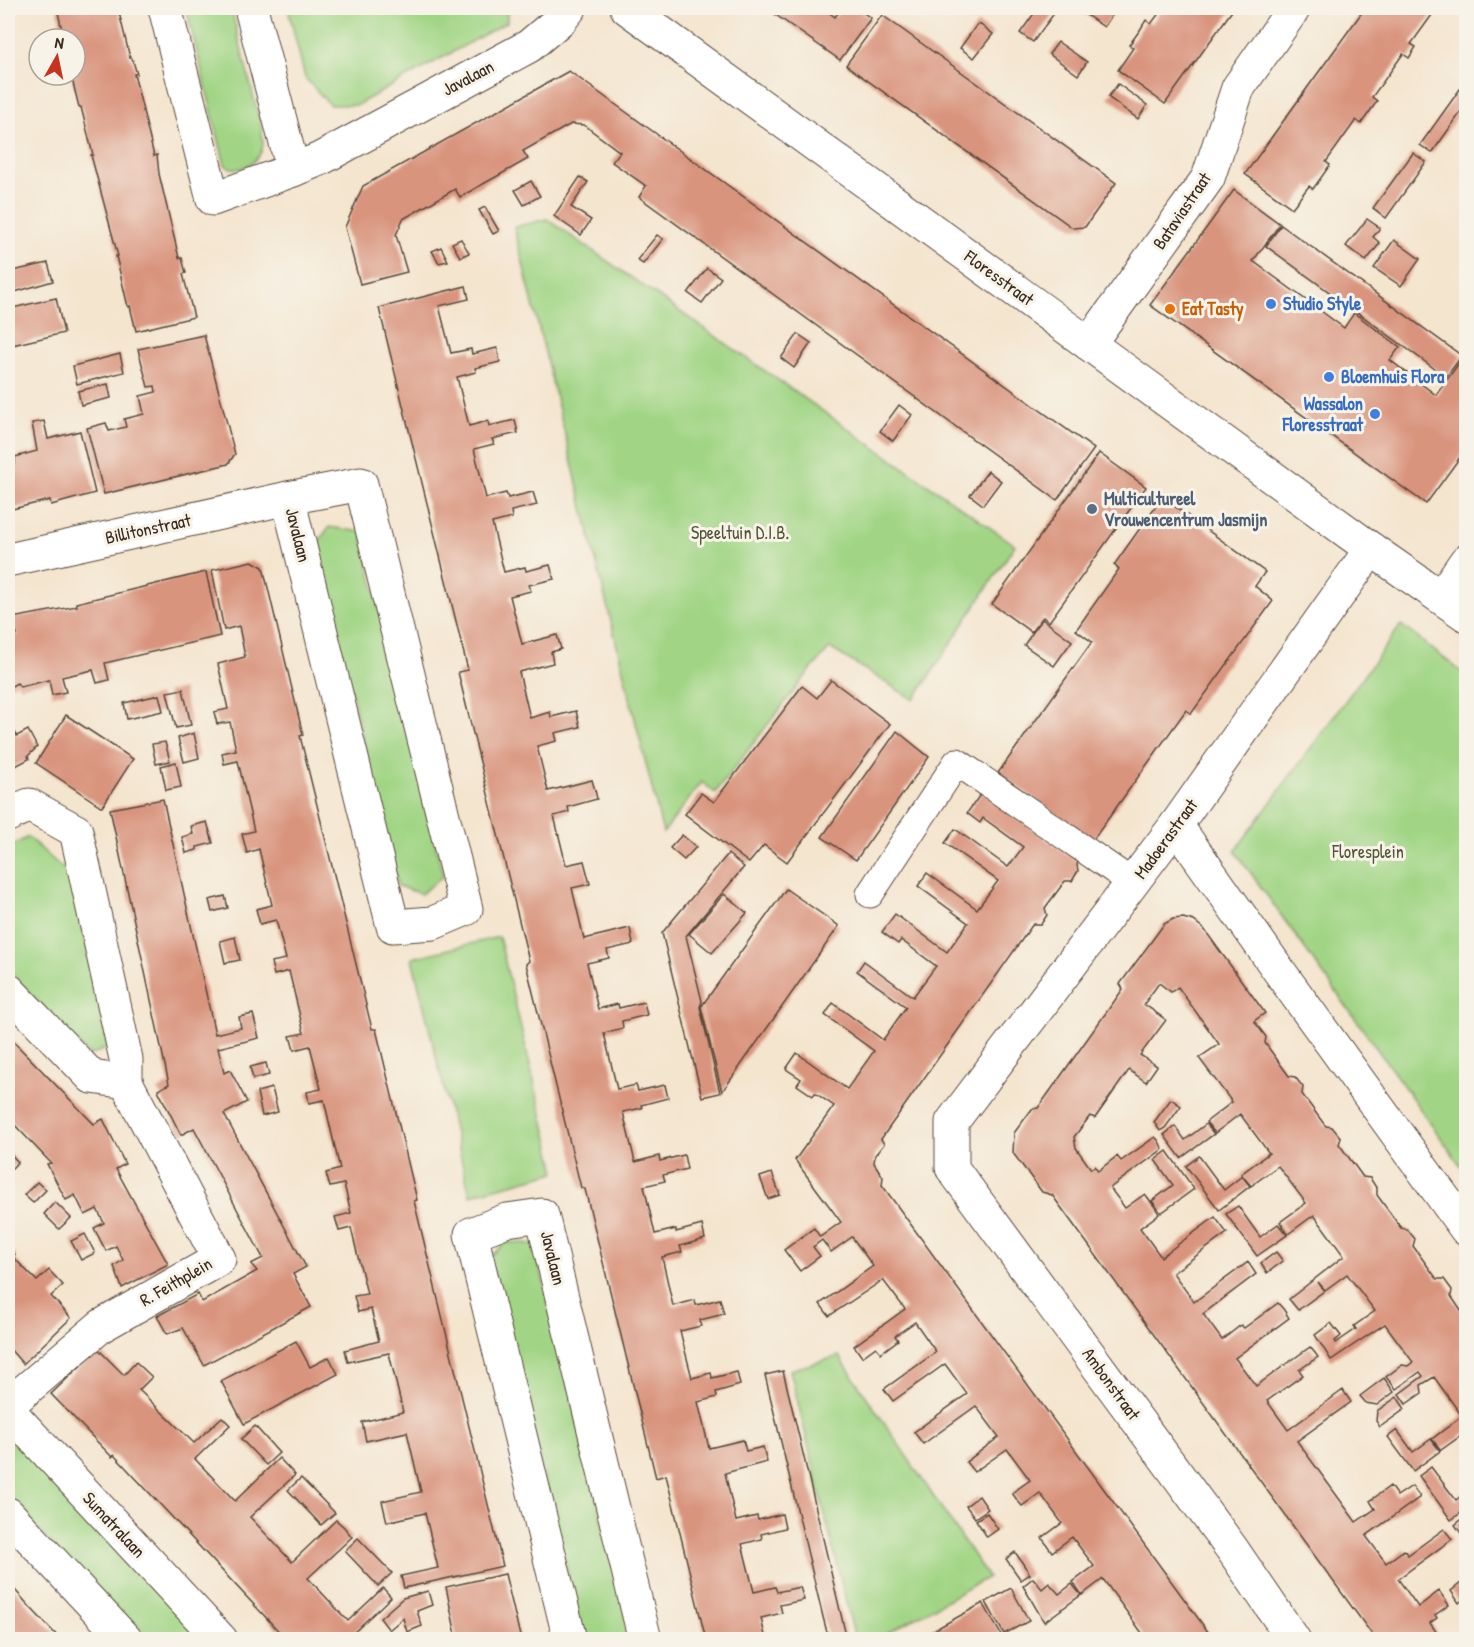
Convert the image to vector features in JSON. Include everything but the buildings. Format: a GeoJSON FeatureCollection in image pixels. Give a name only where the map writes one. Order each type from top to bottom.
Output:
{"type":"FeatureCollection","features":[{"type":"Feature","properties":{"kind":"street","name":"Javalaan"},"geometry":{"type":"LineString","coordinates":[[165,8],[213,199],[293,170],[328,154],[529,45],[561,19],[570,8]]}},
{"type":"Feature","properties":{"kind":"street"},"geometry":{"type":"LineString","coordinates":[[251,8],[293,170]]}},
{"type":"Feature","properties":{"kind":"street","name":"Bataviastraat"},"geometry":{"type":"LineString","coordinates":[[1089,344],[1208,178],[1238,88],[1294,8]]}},
{"type":"Feature","properties":{"kind":"street","name":"Floresstraat"},"geometry":{"type":"LineString","coordinates":[[643,12],[1089,344],[1371,549]]}},
{"type":"Feature","properties":{"kind":"street","name":"Javalaan"},"geometry":{"type":"LineString","coordinates":[[361,484],[466,909],[434,923],[393,926],[288,498],[361,484]]}},
{"type":"Feature","properties":{"kind":"street","name":"Billitonstraat"},"geometry":{"type":"LineString","coordinates":[[8,560],[288,498]]}},
{"type":"Feature","properties":{"kind":"street"},"geometry":{"type":"LineString","coordinates":[[1371,549],[1454,606],[1467,561]]}},
{"type":"Feature","properties":{"kind":"street","name":"Madoerastraat"},"geometry":{"type":"LineString","coordinates":[[952,1122],[1176,825],[1371,549]]}},
{"type":"Feature","properties":{"kind":"street","name":"R. Feithplein"},"geometry":{"type":"LineString","coordinates":[[8,815],[29,805],[76,831],[126,1059],[126,1082],[219,1259],[101,1326],[8,1405]]}},
{"type":"Feature","properties":{"kind":"street"},"geometry":{"type":"LineString","coordinates":[[1176,825],[1294,992],[1467,1228]]}},
{"type":"Feature","properties":{"kind":"street"},"geometry":{"type":"LineString","coordinates":[[8,990],[92,1077],[126,1082]]}},
{"type":"Feature","properties":{"kind":"street","name":"Ambonstraat"},"geometry":{"type":"LineString","coordinates":[[952,1122],[952,1168],[1232,1549],[1294,1640]]}},
{"type":"Feature","properties":{"kind":"street","name":"Javalaan"},"geometry":{"type":"LineString","coordinates":[[570,1640],[471,1234],[507,1220],[542,1215],[645,1640]]}},
{"type":"Feature","properties":{"kind":"street","name":"Sumatralaan"},"geometry":{"type":"LineString","coordinates":[[8,1410],[221,1640]]}},
{"type":"Feature","properties":{"kind":"street"},"geometry":{"type":"LineString","coordinates":[[8,1514],[126,1640]]}},
{"type":"Feature","properties":{"kind":"lane"},"geometry":{"type":"LineString","coordinates":[[870,894],[957,762],[1133,883]]}},
{"type":"Feature","properties":{"kind":"green space"},"geometry":{"type":"Polygon","coordinates":[[[186,8],[231,8],[262,130],[263,142],[258,157],[242,168],[231,168],[225,165],[186,8]]]}},
{"type":"Feature","properties":{"kind":"green space"},"geometry":{"type":"Polygon","coordinates":[[[288,8],[507,8],[507,22],[357,105],[330,105],[305,78],[288,8]]]}},
{"type":"Feature","properties":{"kind":"green space","name":"Speeltuin D.I.B."},"geometry":{"type":"Polygon","coordinates":[[[547,219],[1015,545],[914,700],[830,648],[803,679],[715,793],[702,782],[663,833],[514,227],[547,219]]]}},
{"type":"Feature","properties":{"kind":"green space"},"geometry":{"type":"Polygon","coordinates":[[[329,527],[361,532],[443,876],[421,894],[398,886],[316,545],[329,527]]]}},
{"type":"Feature","properties":{"kind":"green space","name":"Floresplein"},"geometry":{"type":"Polygon","coordinates":[[[1401,625],[1466,675],[1466,1173],[1235,851],[1401,625]]]}},
{"type":"Feature","properties":{"kind":"green space"},"geometry":{"type":"Polygon","coordinates":[[[28,837],[72,877],[108,1048],[90,1055],[8,970],[8,848],[28,837]]]}},
{"type":"Feature","properties":{"kind":"green space"},"geometry":{"type":"Polygon","coordinates":[[[499,937],[556,1172],[470,1195],[412,958],[499,937]]]}},
{"type":"Feature","properties":{"kind":"green space"},"geometry":{"type":"Polygon","coordinates":[[[506,1242],[534,1244],[631,1639],[584,1639],[489,1258],[506,1242]]]}},
{"type":"Feature","properties":{"kind":"green space"},"geometry":{"type":"Polygon","coordinates":[[[839,1356],[988,1577],[877,1639],[855,1639],[790,1370],[839,1356]]]}},
{"type":"Feature","properties":{"kind":"green space"},"geometry":{"type":"Polygon","coordinates":[[[8,1428],[205,1639],[142,1639],[8,1498],[8,1428]]]}},
{"type":"Feature","properties":{"kind":"water"},"geometry":{"type":"Polygon","coordinates":[[[1466,974],[1466,1023],[1462,985],[1466,974]]]}},
{"type":"Feature","properties":{"kind":"place","name":"Studio Style"},"geometry":{"type":"Point","coordinates":[1271,304]}},
{"type":"Feature","properties":{"kind":"place","name":"Eat Tasty"},"geometry":{"type":"Point","coordinates":[1170,309]}},
{"type":"Feature","properties":{"kind":"place","name":"Bloemhuis Flora"},"geometry":{"type":"Point","coordinates":[1329,377]}},
{"type":"Feature","properties":{"kind":"place","name":"Wassalon Floresstraat"},"geometry":{"type":"Point","coordinates":[1375,414]}},
{"type":"Feature","properties":{"kind":"place","name":"Multicultureel Vrouwencentrum Jasmijn"},"geometry":{"type":"Point","coordinates":[1092,509]}}]}
